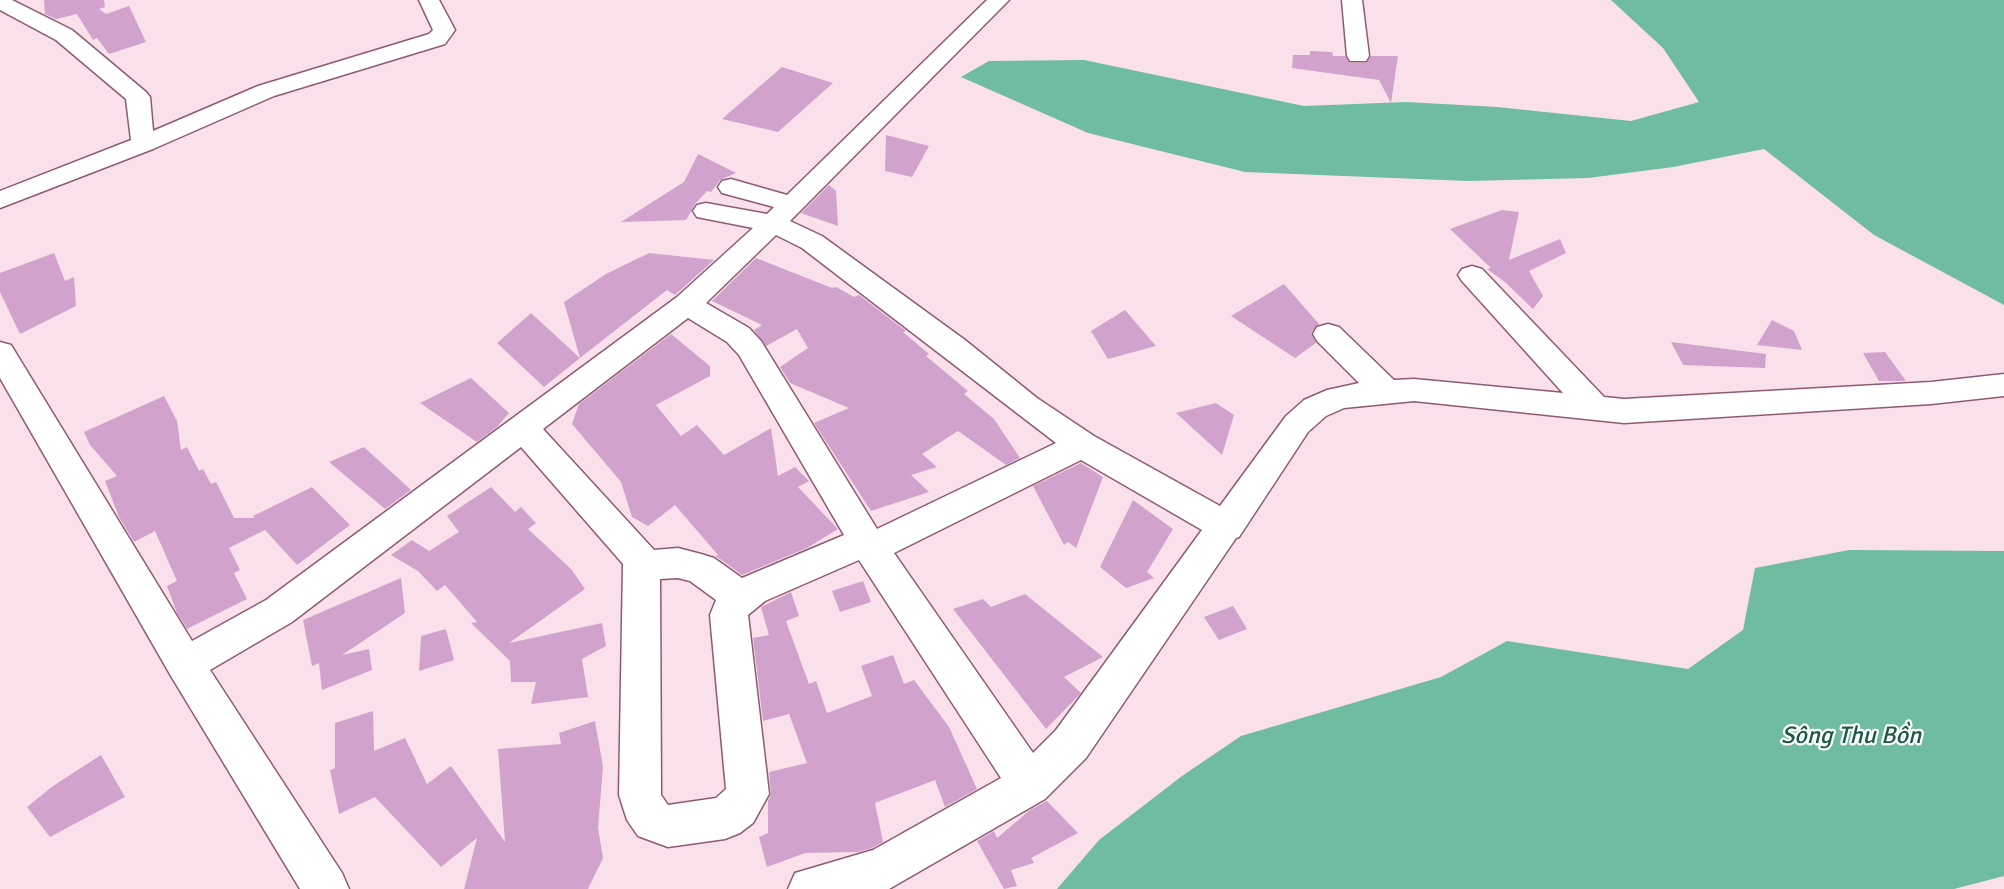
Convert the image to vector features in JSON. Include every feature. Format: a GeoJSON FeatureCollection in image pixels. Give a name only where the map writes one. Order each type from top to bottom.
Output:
{"type":"FeatureCollection","features":[{"type":"Feature","properties":{"kind":"street"},"geometry":{"type":"LineString","coordinates":[[0,200],[144,144],[267,91],[437,39],[444,30],[429,0]]}},
{"type":"Feature","properties":{"kind":"street"},"geometry":{"type":"LineString","coordinates":[[185,664],[279,611],[524,429],[687,304],[999,0]]}},
{"type":"Feature","properties":{"kind":"street"},"geometry":{"type":"LineString","coordinates":[[1352,0],[1358,56]]}},
{"type":"Feature","properties":{"kind":"street"},"geometry":{"type":"LineString","coordinates":[[9,5],[63,35],[138,97],[144,144]]}},
{"type":"Feature","properties":{"kind":"street"},"geometry":{"type":"LineString","coordinates":[[731,187],[781,214],[821,248],[954,347],[1026,406],[1082,445],[1227,527]]}},
{"type":"Feature","properties":{"kind":"street"},"geometry":{"type":"LineString","coordinates":[[706,210],[781,214]]}},
{"type":"Feature","properties":{"kind":"street"},"geometry":{"type":"LineString","coordinates":[[1472,275],[1595,408]]}},
{"type":"Feature","properties":{"kind":"street"},"geometry":{"type":"LineString","coordinates":[[687,304],[738,335],[750,348],[868,544],[1030,785]]}},
{"type":"Feature","properties":{"kind":"street"},"geometry":{"type":"LineString","coordinates":[[1328,334],[1386,391]]}},
{"type":"Feature","properties":{"kind":"street"},"geometry":{"type":"LineString","coordinates":[[0,352],[185,664],[326,889]]}},
{"type":"Feature","properties":{"kind":"street"},"geometry":{"type":"LineString","coordinates":[[811,889],[881,870],[1030,785],[1071,744],[1227,527],[1297,424],[1315,408],[1338,398],[1386,391],[1414,390],[1624,411],[1931,393],[2004,385]]}},
{"type":"Feature","properties":{"kind":"street"},"geometry":{"type":"LineString","coordinates":[[524,429],[639,557],[642,566],[640,795],[642,805],[653,821],[668,826],[725,818],[738,808],[748,794],[729,615],[731,607],[739,599],[868,544],[1082,445]]}},
{"type":"Feature","properties":{"kind":"street"},"geometry":{"type":"LineString","coordinates":[[642,566],[678,563],[700,569],[726,586],[739,599]]}},
{"type":"Feature","properties":{"kind":"water"},"geometry":{"type":"Polygon","coordinates":[[[1611,0],[2004,0],[2004,305],[1874,235],[1764,149],[1673,167],[1588,178],[1468,181],[1245,172],[1088,133],[961,77],[989,61],[1084,60],[1304,106],[1406,102],[1497,107],[1631,121],[1699,102],[1663,48],[1611,0]]]}},
{"type":"Feature","properties":{"kind":"water","name":"Sông Thu Bồn"},"geometry":{"type":"Polygon","coordinates":[[[1849,550],[2004,551],[2004,876],[1954,889],[1057,889],[1099,840],[1182,776],[1241,736],[1441,677],[1507,641],[1688,669],[1743,630],[1755,568],[1849,550]]]}},
{"type":"Feature","properties":{"kind":"building"},"geometry":{"type":"Polygon","coordinates":[[[44,0],[104,0],[105,7],[99,9],[106,14],[129,6],[146,42],[109,54],[97,38],[93,40],[77,14],[56,19],[45,14],[44,0]]]}},
{"type":"Feature","properties":{"kind":"building"},"geometry":{"type":"Polygon","coordinates":[[[1310,51],[1332,52],[1333,56],[1345,56],[1350,63],[1366,63],[1371,56],[1398,56],[1391,103],[1379,80],[1292,68],[1293,55],[1310,55],[1310,51]]]}},
{"type":"Feature","properties":{"kind":"building"},"geometry":{"type":"Polygon","coordinates":[[[782,67],[833,83],[778,132],[722,119],[782,67]]]}},
{"type":"Feature","properties":{"kind":"building"},"geometry":{"type":"Polygon","coordinates":[[[886,135],[929,146],[912,177],[885,171],[886,135]]]}},
{"type":"Feature","properties":{"kind":"building"},"geometry":{"type":"Polygon","coordinates":[[[698,154],[736,173],[720,180],[711,192],[707,191],[695,204],[686,220],[621,222],[684,182],[698,154]]]}},
{"type":"Feature","properties":{"kind":"building"},"geometry":{"type":"Polygon","coordinates":[[[829,185],[836,191],[838,226],[801,213],[829,185]]]}},
{"type":"Feature","properties":{"kind":"building"},"geometry":{"type":"Polygon","coordinates":[[[1502,210],[1519,212],[1509,260],[1560,239],[1566,253],[1529,271],[1543,296],[1533,309],[1506,283],[1487,269],[1491,268],[1450,229],[1502,210]]]}},
{"type":"Feature","properties":{"kind":"building"},"geometry":{"type":"Polygon","coordinates":[[[54,253],[65,281],[74,277],[76,306],[20,334],[0,292],[0,273],[54,253]]]}},
{"type":"Feature","properties":{"kind":"building"},"geometry":{"type":"Polygon","coordinates":[[[649,253],[714,260],[675,295],[667,290],[580,358],[564,302],[606,274],[649,253]]]}},
{"type":"Feature","properties":{"kind":"building"},"geometry":{"type":"Polygon","coordinates":[[[756,258],[832,288],[836,287],[854,297],[859,295],[906,331],[903,332],[929,354],[926,356],[968,391],[964,394],[994,419],[1020,458],[1006,465],[958,431],[922,454],[937,467],[911,475],[929,492],[871,511],[814,423],[849,408],[790,383],[780,367],[808,348],[797,329],[766,346],[754,330],[762,325],[712,301],[756,258]]]}},
{"type":"Feature","properties":{"kind":"building"},"geometry":{"type":"Polygon","coordinates":[[[1284,284],[1319,324],[1311,333],[1316,343],[1295,358],[1231,316],[1284,284]]]}},
{"type":"Feature","properties":{"kind":"building"},"geometry":{"type":"Polygon","coordinates":[[[1125,310],[1156,346],[1108,359],[1091,331],[1125,310]]]}},
{"type":"Feature","properties":{"kind":"building"},"geometry":{"type":"Polygon","coordinates":[[[531,313],[580,358],[544,387],[497,343],[531,313]]]}},
{"type":"Feature","properties":{"kind":"building"},"geometry":{"type":"Polygon","coordinates":[[[1772,320],[1794,331],[1802,350],[1757,345],[1772,320]]]}},
{"type":"Feature","properties":{"kind":"building"},"geometry":{"type":"Polygon","coordinates":[[[671,334],[710,366],[710,376],[656,405],[681,436],[697,425],[724,455],[771,428],[778,476],[795,467],[809,481],[798,487],[838,529],[807,548],[742,575],[716,556],[718,555],[675,505],[648,526],[632,517],[621,482],[572,424],[579,404],[671,334]]]}},
{"type":"Feature","properties":{"kind":"building"},"geometry":{"type":"Polygon","coordinates":[[[1671,342],[1766,354],[1765,368],[1683,365],[1671,342]]]}},
{"type":"Feature","properties":{"kind":"building"},"geometry":{"type":"Polygon","coordinates":[[[1885,352],[1906,381],[1879,381],[1863,353],[1885,352]]]}},
{"type":"Feature","properties":{"kind":"building"},"geometry":{"type":"Polygon","coordinates":[[[471,378],[509,413],[497,427],[477,442],[420,403],[471,378]]]}},
{"type":"Feature","properties":{"kind":"building"},"geometry":{"type":"Polygon","coordinates":[[[164,396],[177,421],[181,450],[187,447],[199,471],[203,469],[211,484],[216,482],[234,518],[255,518],[253,516],[312,487],[350,525],[297,565],[265,530],[229,548],[240,570],[234,573],[247,599],[187,629],[177,613],[167,586],[177,581],[155,531],[134,542],[119,517],[105,481],[117,476],[90,445],[84,432],[164,396]]]}},
{"type":"Feature","properties":{"kind":"building"},"geometry":{"type":"Polygon","coordinates":[[[1216,403],[1234,415],[1222,455],[1176,413],[1216,403]]]}},
{"type":"Feature","properties":{"kind":"building"},"geometry":{"type":"Polygon","coordinates":[[[364,447],[411,490],[385,509],[329,462],[364,447]]]}},
{"type":"Feature","properties":{"kind":"building"},"geometry":{"type":"Polygon","coordinates":[[[1081,463],[1103,477],[1076,548],[1068,542],[1064,545],[1033,486],[1081,463]]]}},
{"type":"Feature","properties":{"kind":"building"},"geometry":{"type":"Polygon","coordinates":[[[491,487],[515,512],[521,507],[536,523],[528,529],[571,569],[585,589],[509,643],[602,623],[606,646],[582,659],[588,697],[531,704],[536,682],[511,682],[510,661],[471,623],[477,622],[445,585],[437,591],[418,571],[391,555],[412,540],[429,551],[459,532],[447,516],[491,487]]]}},
{"type":"Feature","properties":{"kind":"building"},"geometry":{"type":"Polygon","coordinates":[[[1133,500],[1173,529],[1147,572],[1154,578],[1126,588],[1100,567],[1133,500]]]}},
{"type":"Feature","properties":{"kind":"building"},"geometry":{"type":"Polygon","coordinates":[[[401,578],[405,613],[342,655],[369,649],[372,670],[322,690],[319,663],[312,666],[303,620],[401,578]]]}},
{"type":"Feature","properties":{"kind":"building"},"geometry":{"type":"Polygon","coordinates":[[[863,581],[871,602],[840,612],[832,591],[863,581]]]}},
{"type":"Feature","properties":{"kind":"building"},"geometry":{"type":"Polygon","coordinates":[[[791,592],[799,616],[786,621],[809,684],[816,681],[827,713],[872,696],[861,666],[893,655],[904,684],[914,680],[949,727],[977,789],[945,807],[935,780],[875,803],[883,842],[872,848],[858,852],[805,853],[767,867],[759,837],[768,833],[768,801],[771,794],[769,772],[807,763],[789,714],[763,721],[753,638],[769,635],[761,607],[791,592]]]}},
{"type":"Feature","properties":{"kind":"building"},"geometry":{"type":"Polygon","coordinates":[[[1025,594],[1103,657],[1064,677],[1081,693],[1046,729],[953,609],[983,599],[991,607],[1025,594]]]}},
{"type":"Feature","properties":{"kind":"building"},"geometry":{"type":"Polygon","coordinates":[[[1233,606],[1247,629],[1219,640],[1204,617],[1233,606]]]}},
{"type":"Feature","properties":{"kind":"building"},"geometry":{"type":"Polygon","coordinates":[[[446,629],[454,660],[419,671],[421,636],[446,629]]]}},
{"type":"Feature","properties":{"kind":"building"},"geometry":{"type":"Polygon","coordinates":[[[373,711],[374,751],[405,738],[427,784],[451,766],[505,842],[498,749],[561,744],[559,733],[595,721],[603,767],[598,828],[603,858],[588,889],[464,889],[477,838],[441,867],[375,797],[339,814],[330,770],[335,768],[335,723],[373,711]]]}},
{"type":"Feature","properties":{"kind":"building"},"geometry":{"type":"Polygon","coordinates":[[[101,755],[125,797],[50,837],[27,807],[53,786],[101,755]]]}},
{"type":"Feature","properties":{"kind":"building"},"geometry":{"type":"Polygon","coordinates":[[[1047,801],[1078,833],[1031,858],[1034,863],[1011,870],[1017,886],[1004,889],[977,841],[994,831],[997,838],[1030,810],[1047,801]]]}}]}
